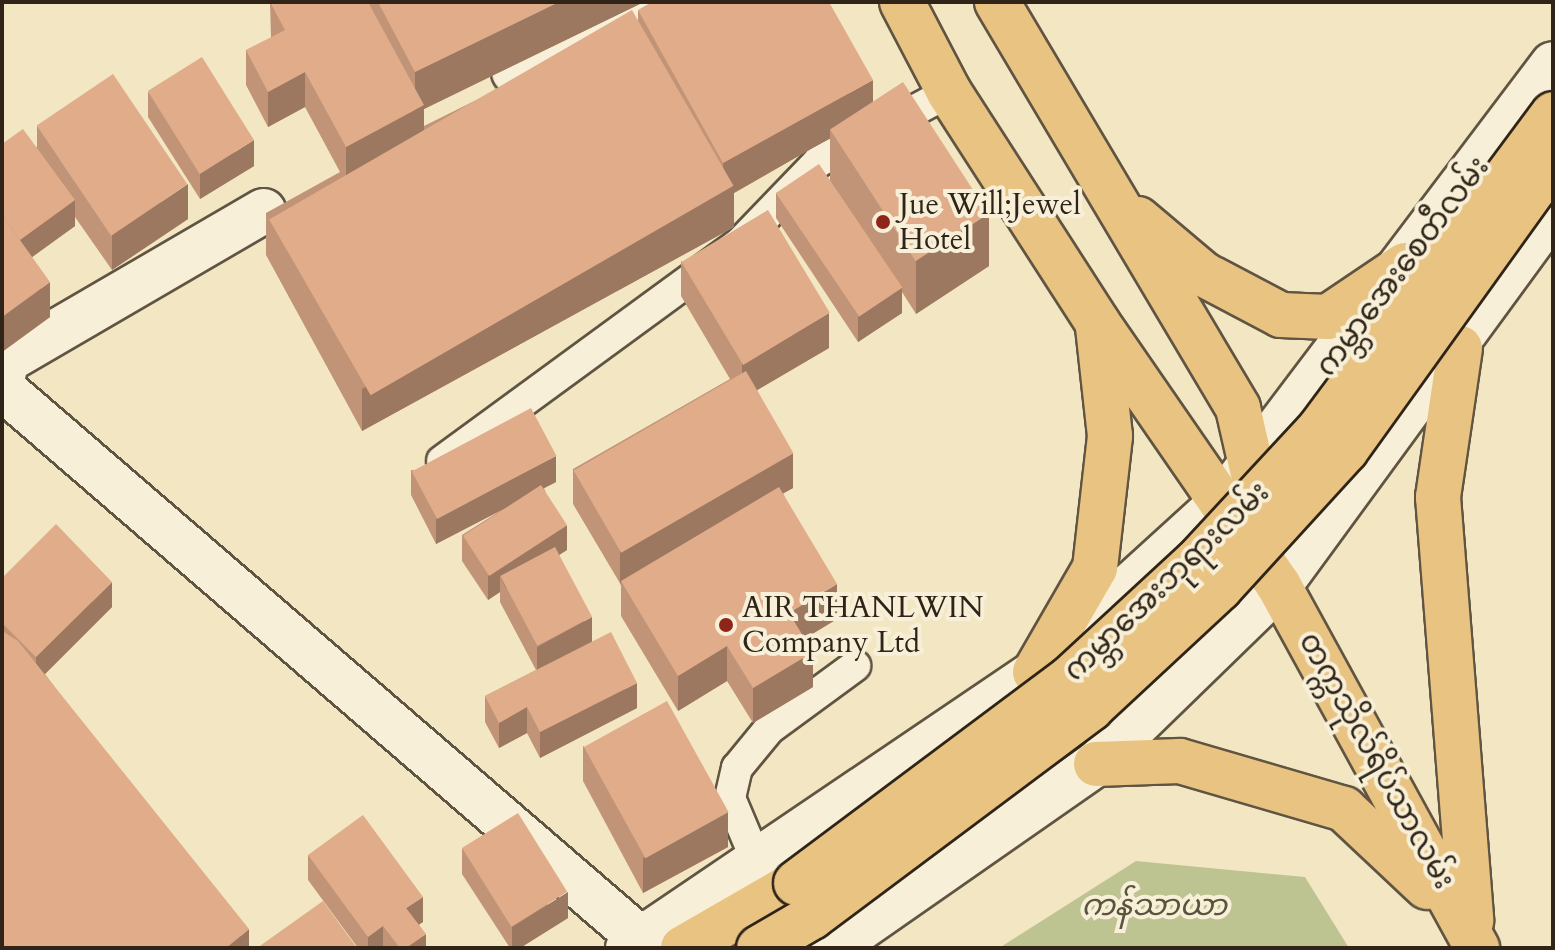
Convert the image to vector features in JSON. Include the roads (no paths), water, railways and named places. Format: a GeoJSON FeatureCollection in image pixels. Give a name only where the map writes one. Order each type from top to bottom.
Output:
{"type":"FeatureCollection","features":[{"type":"Feature","properties":{"kind":"main road"},"geometry":{"type":"LineString","coordinates":[[514,72],[650,2]]}},
{"type":"Feature","properties":{"kind":"main road"},"geometry":{"type":"LineString","coordinates":[[902,2],[949,92],[1097,322],[1279,586]]}},
{"type":"Feature","properties":{"kind":"main road"},"geometry":{"type":"LineString","coordinates":[[997,2],[1238,408],[1279,586]]}},
{"type":"Feature","properties":{"kind":"main road","name":"ကမ္ဘာအေးစေတီလမ်း"},"geometry":{"type":"LineString","coordinates":[[1253,469],[1553,64]]}},
{"type":"Feature","properties":{"kind":"main road","name":"ကမ္ဘာအေးဘုရားလမ်း"},"geometry":{"type":"LineString","coordinates":[[651,945],[796,883],[1069,679],[1196,562],[1320,428],[1553,114]]}},
{"type":"Feature","properties":{"kind":"main road","name":"ကမ္ဘာအေးဘုရားလမ်း"},"geometry":{"type":"LineString","coordinates":[[759,948],[812,917],[1091,708],[1220,588],[1346,450],[1553,162]]}},
{"type":"Feature","properties":{"kind":"main road"},"geometry":{"type":"LineString","coordinates":[[1111,196],[1203,274],[1281,315],[1328,317],[1405,265]]}},
{"type":"Feature","properties":{"kind":"main road"},"geometry":{"type":"LineString","coordinates":[[264,211],[6,361],[2,385],[651,945]]}},
{"type":"Feature","properties":{"kind":"main road"},"geometry":{"type":"LineString","coordinates":[[832,948],[1096,764],[1279,586],[1460,348],[1553,212]]}},
{"type":"Feature","properties":{"kind":"main road"},"geometry":{"type":"LineString","coordinates":[[1035,672],[1095,568],[1110,436],[1097,322]]}},
{"type":"Feature","properties":{"kind":"main road"},"geometry":{"type":"LineString","coordinates":[[1460,348],[1438,497],[1474,942]]}},
{"type":"Feature","properties":{"kind":"main road","name":"ကမ္ဘာအေးဘုရားလမ်း"},"geometry":{"type":"LineString","coordinates":[[1221,503],[1253,469]]}},
{"type":"Feature","properties":{"kind":"main road"},"geometry":{"type":"LineString","coordinates":[[1035,672],[1221,503]]}},
{"type":"Feature","properties":{"kind":"main road","name":"တက္ကသိုလ်ရိပ်သာလမ်း"},"geometry":{"type":"LineString","coordinates":[[1279,586],[1474,942]]}},
{"type":"Feature","properties":{"kind":"main road","name":"ကမ္ဘာအေးဘုရားလမ်း"},"geometry":{"type":"LineString","coordinates":[[651,945],[757,862],[1035,672]]}},
{"type":"Feature","properties":{"kind":"main road"},"geometry":{"type":"LineString","coordinates":[[1096,764],[1180,761],[1344,809],[1474,942]]}},
{"type":"Feature","properties":{"kind":"lane"},"geometry":{"type":"LineString","coordinates":[[431,469],[739,244],[818,162],[949,92]]}},
{"type":"Feature","properties":{"kind":"lane"},"geometry":{"type":"LineString","coordinates":[[757,862],[730,798],[737,768],[769,729],[855,666]]}},
{"type":"Feature","properties":{"kind":"place","name":"Jue Will;Jewel Hotel"},"geometry":{"type":"Point","coordinates":[883,222]}},
{"type":"Feature","properties":{"kind":"place","name":"AIR THANLWIN Company Ltd"},"geometry":{"type":"Point","coordinates":[726,625]}},
{"type":"Feature","properties":{"kind":"park label","name":"ကန်သာယာ"},"geometry":{"type":"Point","coordinates":[1154,906]}}]}
